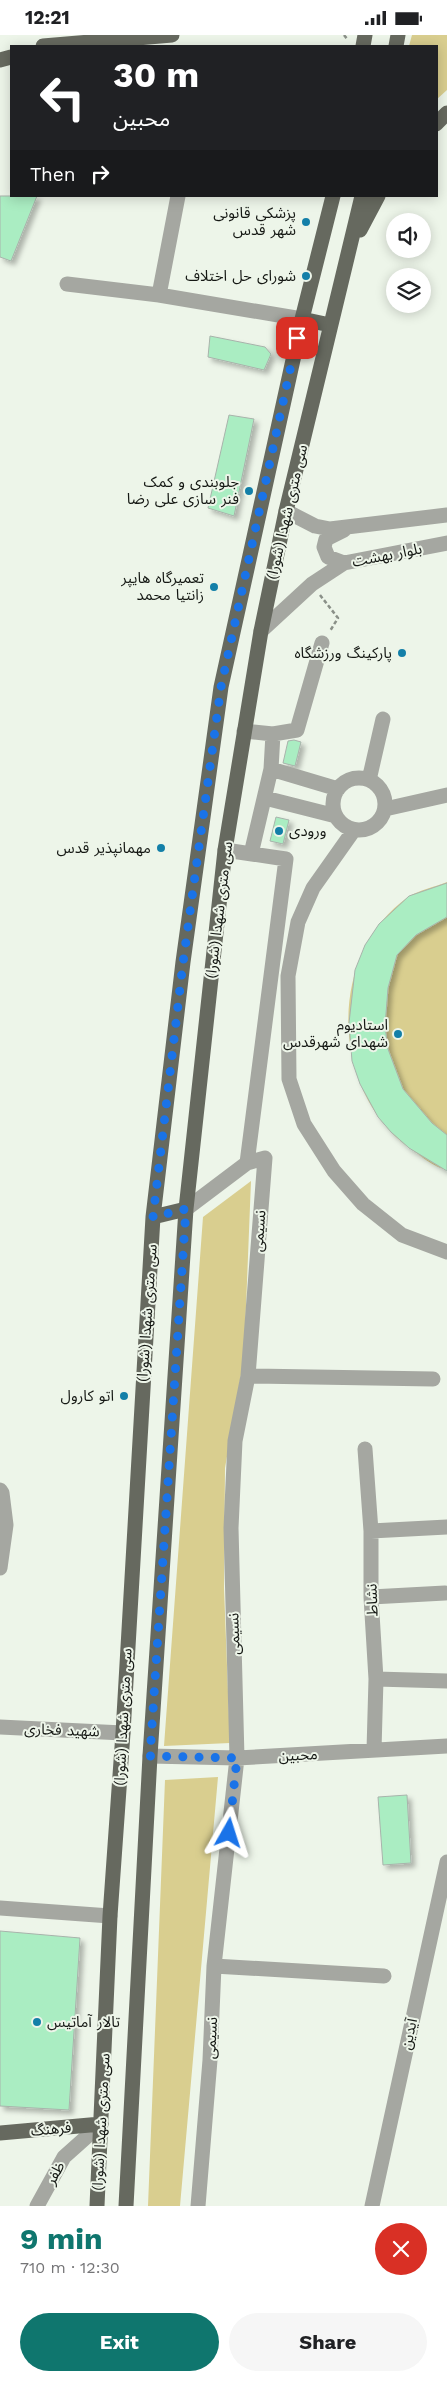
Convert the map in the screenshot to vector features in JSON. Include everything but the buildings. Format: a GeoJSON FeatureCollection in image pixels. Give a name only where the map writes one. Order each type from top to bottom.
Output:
{"type":"FeatureCollection","features":[{"type":"Feature","properties":{"kind":"main road"},"geometry":{"type":"LineString","coordinates":[[55,45],[172,35]]}},
{"type":"Feature","properties":{"kind":"main road"},"geometry":{"type":"LineString","coordinates":[[438,122],[447,113]]}},
{"type":"Feature","properties":{"kind":"main road"},"geometry":{"type":"LineString","coordinates":[[321,197],[330,213]]}},
{"type":"Feature","properties":{"kind":"main road","name":"سی متری شهدا (شورا)"},"geometry":{"type":"LineString","coordinates":[[97,2206],[110,1917],[123,1733],[153,1217],[184,953],[221,687],[302,319],[333,197]]}},
{"type":"Feature","properties":{"kind":"main road","name":"سی متری شهدا (شورا)"},"geometry":{"type":"LineString","coordinates":[[126,2206],[150,1756],[186,1209],[225,850],[261,631],[286,511],[362,197]]}},
{"type":"Feature","properties":{"kind":"main road"},"geometry":{"type":"LineString","coordinates":[[351,247],[377,197]]}},
{"type":"Feature","properties":{"kind":"main road"},"geometry":{"type":"LineString","coordinates":[[302,319],[330,325]]}},
{"type":"Feature","properties":{"kind":"main road"},"geometry":{"type":"LineString","coordinates":[[153,1217],[186,1209]]}},
{"type":"Feature","properties":{"kind":"main road","name":"فرهنگ"},"geometry":{"type":"LineString","coordinates":[[0,2133],[101,2124]]}},
{"type":"Feature","properties":{"kind":"street"},"geometry":{"type":"LineString","coordinates":[[159,295],[178,197]]}},
{"type":"Feature","properties":{"kind":"street"},"geometry":{"type":"LineString","coordinates":[[67,283],[159,295],[302,319]]}},
{"type":"Feature","properties":{"kind":"street","name":"بلوار بهشت"},"geometry":{"type":"LineString","coordinates":[[286,511],[315,526],[330,529],[447,515]]}},
{"type":"Feature","properties":{"kind":"street"},"geometry":{"type":"LineString","coordinates":[[344,563],[328,557],[324,547],[326,539],[347,528]]}},
{"type":"Feature","properties":{"kind":"street","name":"بلوار بهشت"},"geometry":{"type":"LineString","coordinates":[[261,631],[312,584],[344,563],[447,543]]}},
{"type":"Feature","properties":{"kind":"street"},"geometry":{"type":"LineString","coordinates":[[244,731],[273,735],[297,730],[322,643]]}},
{"type":"Feature","properties":{"kind":"street"},"geometry":{"type":"LineString","coordinates":[[369,780],[383,719]]}},
{"type":"Feature","properties":{"kind":"street"},"geometry":{"type":"LineString","coordinates":[[251,854],[271,769],[273,735]]}},
{"type":"Feature","properties":{"kind":"street"},"geometry":{"type":"LineString","coordinates":[[271,769],[338,789]]}},
{"type":"Feature","properties":{"kind":"street"},"geometry":{"type":"LineString","coordinates":[[352,779],[369,780],[382,792],[385,809],[378,824],[362,831],[347,828],[336,816],[333,802],[338,789],[352,779]]}},
{"type":"Feature","properties":{"kind":"street"},"geometry":{"type":"LineString","coordinates":[[385,809],[447,795]]}},
{"type":"Feature","properties":{"kind":"street"},"geometry":{"type":"LineString","coordinates":[[265,798],[336,816]]}},
{"type":"Feature","properties":{"kind":"street"},"geometry":{"type":"LineString","coordinates":[[354,830],[313,888],[298,923],[288,976],[289,1079],[304,1124],[334,1171],[363,1204],[402,1235],[447,1252]]}},
{"type":"Feature","properties":{"kind":"street"},"geometry":{"type":"LineString","coordinates":[[186,1209],[247,1163],[286,859],[225,850]]}},
{"type":"Feature","properties":{"kind":"street","name":"نسیمی"},"geometry":{"type":"LineString","coordinates":[[198,2206],[210,2060],[214,1966],[237,1758],[231,1528],[235,1441],[248,1376],[265,1158],[247,1163]]}},
{"type":"Feature","properties":{"kind":"street"},"geometry":{"type":"LineString","coordinates":[[248,1376],[433,1379]]}},
{"type":"Feature","properties":{"kind":"street","name":"نشاط"},"geometry":{"type":"LineString","coordinates":[[364,1449],[371,1531],[371,1597],[376,1679],[374,1750]]}},
{"type":"Feature","properties":{"kind":"street"},"geometry":{"type":"LineString","coordinates":[[0,1490],[6,1525],[0,1568]]}},
{"type":"Feature","properties":{"kind":"street"},"geometry":{"type":"LineString","coordinates":[[371,1531],[447,1527]]}},
{"type":"Feature","properties":{"kind":"street"},"geometry":{"type":"LineString","coordinates":[[371,1597],[445,1593]]}},
{"type":"Feature","properties":{"kind":"street"},"geometry":{"type":"LineString","coordinates":[[376,1679],[447,1681]]}},
{"type":"Feature","properties":{"kind":"street","name":"شهید فخاری"},"geometry":{"type":"LineString","coordinates":[[0,1727],[123,1733]]}},
{"type":"Feature","properties":{"kind":"street","name":"محبین"},"geometry":{"type":"LineString","coordinates":[[150,1756],[237,1758],[447,1746]]}},
{"type":"Feature","properties":{"kind":"street","name":"آیدین"},"geometry":{"type":"LineString","coordinates":[[372,2206],[445,1883],[447,1862]]}},
{"type":"Feature","properties":{"kind":"street"},"geometry":{"type":"LineString","coordinates":[[0,1908],[110,1917]]}},
{"type":"Feature","properties":{"kind":"street"},"geometry":{"type":"LineString","coordinates":[[214,1966],[384,1975]]}},
{"type":"Feature","properties":{"kind":"street","name":"ظفر"},"geometry":{"type":"LineString","coordinates":[[37,2206],[64,2157],[101,2124]]}},
{"type":"Feature","properties":{"kind":"path"},"geometry":{"type":"LineString","coordinates":[[312,584],[338,618],[322,643]]}},
{"type":"Feature","properties":{"kind":"shaded area"},"geometry":{"type":"Polygon","coordinates":[[[412,35],[447,35],[447,90],[438,98],[438,45],[409,45],[412,35]]]}},
{"type":"Feature","properties":{"kind":"shaded area","name":"استادیوم شهدای شهرقدس"},"geometry":{"type":"Polygon","coordinates":[[[447,882],[447,1170],[432,1164],[408,1147],[382,1122],[364,1091],[352,1057],[348,1022],[352,986],[363,952],[382,922],[408,897],[422,890],[447,882]]]}},
{"type":"Feature","properties":{"kind":"shaded area"},"geometry":{"type":"Polygon","coordinates":[[[251,1181],[244,1357],[225,1468],[224,1588],[230,1743],[164,1746],[203,1217],[251,1181]]]}},
{"type":"Feature","properties":{"kind":"shaded area"},"geometry":{"type":"Polygon","coordinates":[[[218,1777],[180,2206],[148,2206],[165,1780],[218,1777]]]}},
{"type":"Feature","properties":{"kind":"place","name":"پزشکی قانونی شهر قدس"},"geometry":{"type":"Point","coordinates":[306,222]}},
{"type":"Feature","properties":{"kind":"place","name":"شورای حل اختلاف"},"geometry":{"type":"Point","coordinates":[306,276]}},
{"type":"Feature","properties":{"kind":"place","name":"جلوبندی و کمک فنر سازی علی رضا"},"geometry":{"type":"Point","coordinates":[249,491]}},
{"type":"Feature","properties":{"kind":"place","name":"تعمیرگاه هایپر زانتیا محمد"},"geometry":{"type":"Point","coordinates":[214,587]}},
{"type":"Feature","properties":{"kind":"place","name":"پارکینگ ورزشگاه"},"geometry":{"type":"Point","coordinates":[402,653]}},
{"type":"Feature","properties":{"kind":"place","name":"ورودی"},"geometry":{"type":"Point","coordinates":[279,831]}},
{"type":"Feature","properties":{"kind":"place","name":"مهمانپذیر قدس"},"geometry":{"type":"Point","coordinates":[161,848]}},
{"type":"Feature","properties":{"kind":"place","name":"استادیوم شهدای شهرقدس"},"geometry":{"type":"Point","coordinates":[398,1034]}},
{"type":"Feature","properties":{"kind":"place","name":"اتو کارول"},"geometry":{"type":"Point","coordinates":[124,1396]}},
{"type":"Feature","properties":{"kind":"place","name":"تالار آماتیس"},"geometry":{"type":"Point","coordinates":[37,2022]}},
{"type":"Feature","properties":{"kind":"route"},"geometry":{"type":"LineString","coordinates":[[229,1833],[237,1758],[150,1756],[186,1209],[153,1217],[183,963],[221,687],[297,338]]}}]}
